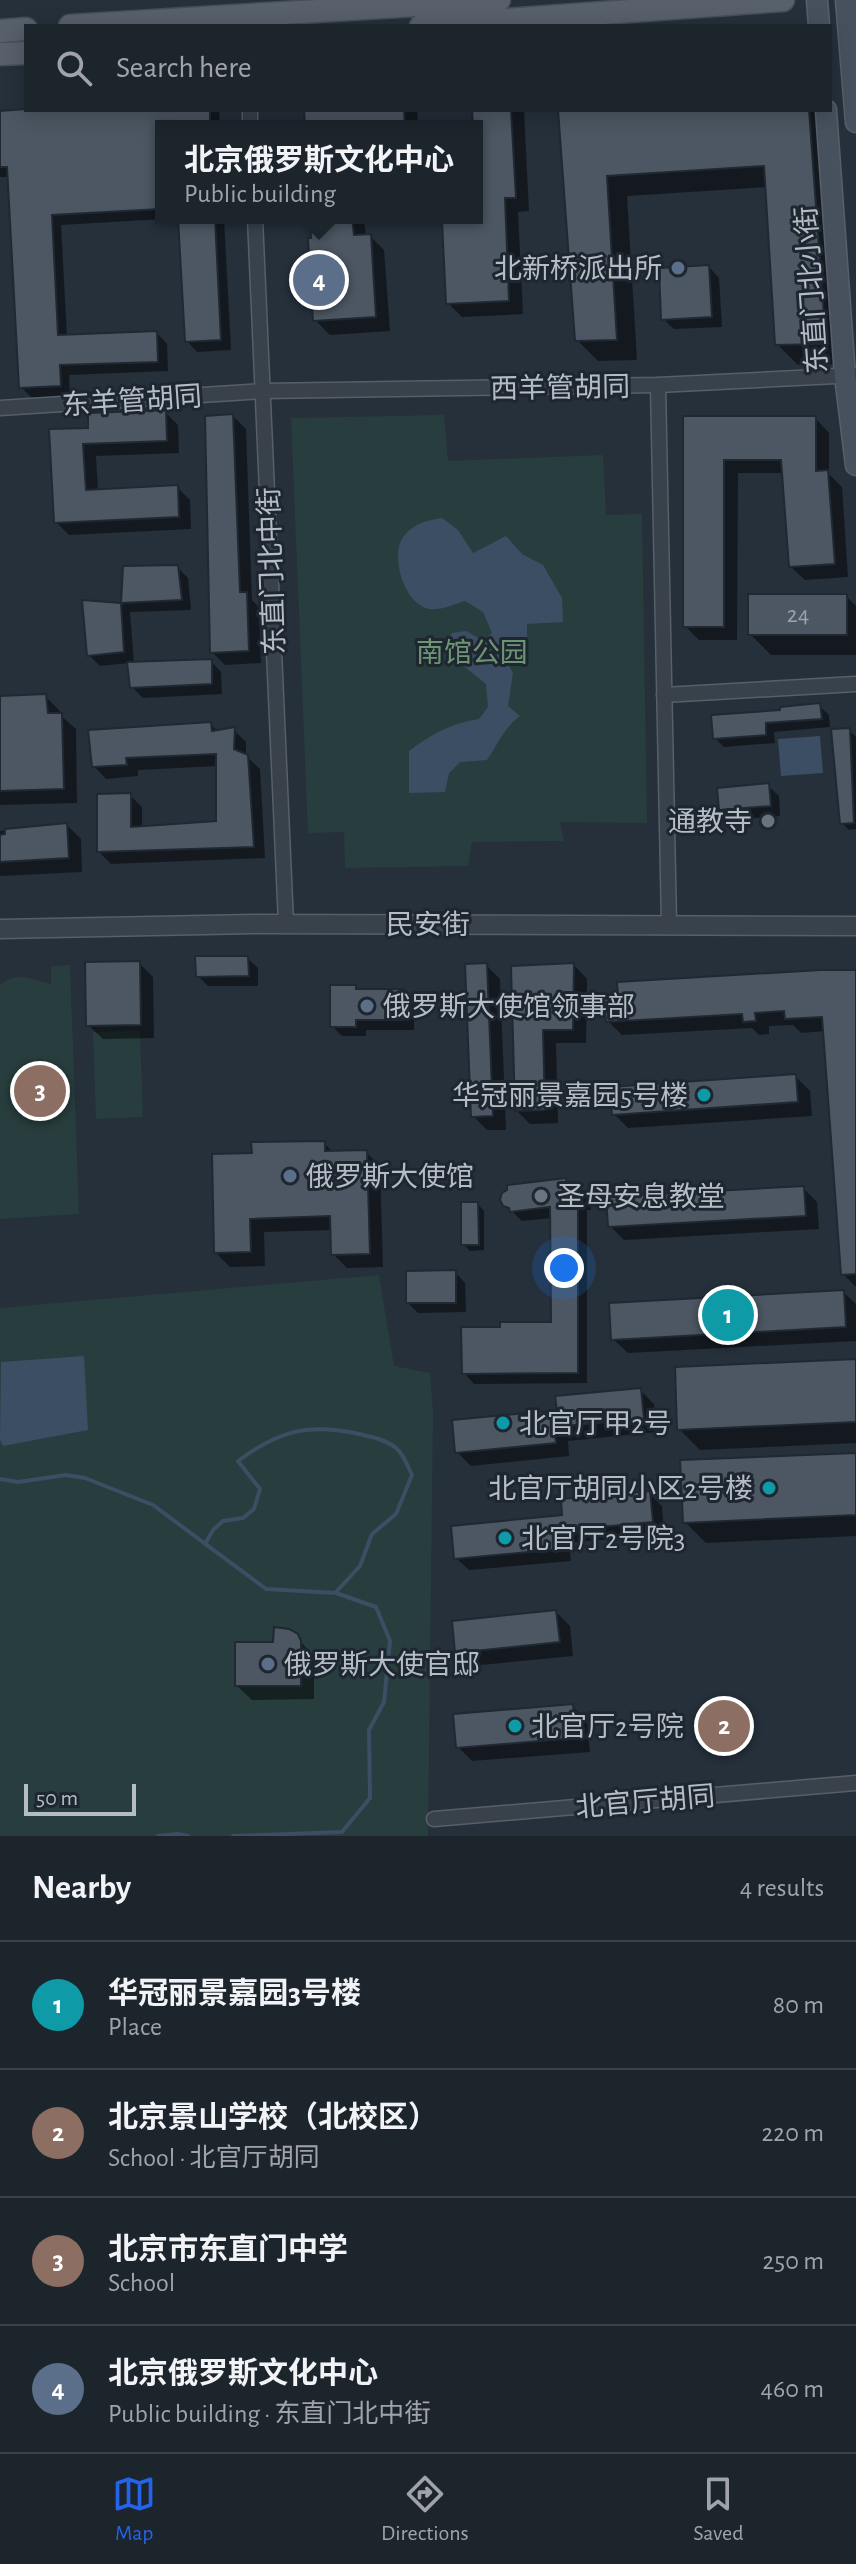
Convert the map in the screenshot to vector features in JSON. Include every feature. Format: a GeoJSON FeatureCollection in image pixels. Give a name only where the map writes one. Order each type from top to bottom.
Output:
{"type":"FeatureCollection","features":[{"type":"Feature","properties":{"kind":"main road"},"geometry":{"type":"LineString","coordinates":[[128,24],[245,20],[499,0]]}},
{"type":"Feature","properties":{"kind":"main road"},"geometry":{"type":"LineString","coordinates":[[449,24],[783,0]]}},
{"type":"Feature","properties":{"kind":"main road"},"geometry":{"type":"LineString","coordinates":[[817,0],[819,24]]}},
{"type":"Feature","properties":{"kind":"main road"},"geometry":{"type":"LineString","coordinates":[[846,0],[856,122]]}},
{"type":"Feature","properties":{"kind":"main road"},"geometry":{"type":"LineString","coordinates":[[0,31],[24,29]]}},
{"type":"Feature","properties":{"kind":"main road"},"geometry":{"type":"LineString","coordinates":[[0,54],[24,53]]}},
{"type":"Feature","properties":{"kind":"main road","name":"东直门北小街"},"geometry":{"type":"LineString","coordinates":[[826,112],[851,375],[856,465]]}},
{"type":"Feature","properties":{"kind":"street","name":"东直门北中街"},"geometry":{"type":"LineString","coordinates":[[255,224],[286,924]]}},
{"type":"Feature","properties":{"kind":"street","name":"西羊管胡同"},"geometry":{"type":"LineString","coordinates":[[264,391],[658,385],[851,375]]}},
{"type":"Feature","properties":{"kind":"street"},"geometry":{"type":"LineString","coordinates":[[658,385],[669,923]]}},
{"type":"Feature","properties":{"kind":"street","name":"东羊管胡同"},"geometry":{"type":"LineString","coordinates":[[0,408],[264,391]]}},
{"type":"Feature","properties":{"kind":"street"},"geometry":{"type":"LineString","coordinates":[[664,695],[856,684]]}},
{"type":"Feature","properties":{"kind":"street","name":"民安街"},"geometry":{"type":"LineString","coordinates":[[0,929],[286,924],[856,926]]}},
{"type":"Feature","properties":{"kind":"street","name":"北官厅胡同"},"geometry":{"type":"LineString","coordinates":[[434,1819],[856,1783]]}},
{"type":"Feature","properties":{"kind":"green space","name":"南馆公园"},"geometry":{"type":"Polygon","coordinates":[[[444,415],[448,461],[603,455],[606,515],[642,514],[647,823],[560,822],[564,841],[472,842],[468,866],[345,868],[344,832],[308,833],[291,418],[444,415]]]}},
{"type":"Feature","properties":{"kind":"green space"},"geometry":{"type":"Polygon","coordinates":[[[70,965],[79,1214],[0,1219],[0,985],[19,977],[51,985],[51,966],[70,965]]]}},
{"type":"Feature","properties":{"kind":"green space"},"geometry":{"type":"Polygon","coordinates":[[[140,1031],[143,1117],[96,1119],[93,1032],[140,1031]]]}},
{"type":"Feature","properties":{"kind":"green space"},"geometry":{"type":"Polygon","coordinates":[[[379,1275],[394,1366],[430,1373],[433,1413],[428,1836],[0,1836],[0,1308],[379,1275]]]}},
{"type":"Feature","properties":{"kind":"water"},"geometry":{"type":"Polygon","coordinates":[[[442,518],[458,530],[473,553],[506,536],[522,554],[543,565],[562,598],[563,622],[527,624],[527,644],[517,645],[504,656],[513,673],[508,706],[520,716],[505,731],[487,760],[460,762],[449,773],[445,792],[409,793],[409,751],[442,730],[479,719],[488,707],[486,684],[460,663],[446,644],[452,633],[466,631],[484,641],[492,633],[483,612],[465,601],[433,609],[420,605],[406,589],[399,566],[398,555],[404,536],[416,525],[442,518]]]}},
{"type":"Feature","properties":{"kind":"water"},"geometry":{"type":"Polygon","coordinates":[[[820,736],[823,773],[781,776],[778,739],[820,736]]]}},
{"type":"Feature","properties":{"kind":"water"},"geometry":{"type":"Polygon","coordinates":[[[84,1356],[88,1430],[3,1446],[0,1440],[1,1362],[84,1356]]]}},
{"type":"Feature","properties":{"kind":"building"},"geometry":{"type":"Polygon","coordinates":[[[0,111],[210,112],[210,120],[155,120],[155,209],[52,215],[58,335],[157,331],[158,362],[60,365],[61,386],[19,388],[7,167],[0,167],[0,111]]]}},
{"type":"Feature","properties":{"kind":"building"},"geometry":{"type":"Polygon","coordinates":[[[304,112],[404,112],[405,120],[305,120],[304,112]]]}},
{"type":"Feature","properties":{"kind":"building"},"geometry":{"type":"Polygon","coordinates":[[[472,112],[511,112],[516,198],[505,198],[509,301],[446,304],[442,224],[483,224],[483,120],[473,120],[472,112]]]}},
{"type":"Feature","properties":{"kind":"building"},"geometry":{"type":"Polygon","coordinates":[[[558,112],[809,112],[826,344],[775,345],[764,166],[607,176],[617,340],[575,341],[558,112]]]}},
{"type":"Feature","properties":{"kind":"building"},"geometry":{"type":"Polygon","coordinates":[[[178,224],[215,224],[221,340],[185,342],[178,224]]]}},
{"type":"Feature","properties":{"kind":"building"},"geometry":{"type":"Polygon","coordinates":[[[310,224],[353,224],[354,235],[371,234],[376,317],[313,321],[308,238],[311,238],[310,224]]]}},
{"type":"Feature","properties":{"kind":"building"},"geometry":{"type":"Polygon","coordinates":[[[709,265],[712,317],[661,320],[659,268],[709,265]]]}},
{"type":"Feature","properties":{"kind":"building"},"geometry":{"type":"Polygon","coordinates":[[[166,410],[167,441],[83,444],[86,490],[178,485],[179,517],[54,523],[49,429],[88,428],[88,413],[166,410]]]}},
{"type":"Feature","properties":{"kind":"building"},"geometry":{"type":"Polygon","coordinates":[[[233,414],[240,592],[247,592],[249,651],[210,653],[205,416],[233,414]]]}},
{"type":"Feature","properties":{"kind":"building"},"geometry":{"type":"Polygon","coordinates":[[[683,416],[816,416],[816,471],[828,470],[835,564],[789,567],[781,460],[724,460],[724,627],[683,627],[683,416]]]}},
{"type":"Feature","properties":{"kind":"building"},"geometry":{"type":"Polygon","coordinates":[[[178,565],[182,600],[121,603],[123,566],[178,565]]]}},
{"type":"Feature","properties":{"kind":"building"},"geometry":{"type":"Polygon","coordinates":[[[748,594],[847,594],[847,635],[748,635],[748,594]]]}},
{"type":"Feature","properties":{"kind":"building"},"geometry":{"type":"Polygon","coordinates":[[[82,600],[121,603],[124,652],[87,656],[82,600]]]}},
{"type":"Feature","properties":{"kind":"building"},"geometry":{"type":"Polygon","coordinates":[[[212,659],[212,684],[130,688],[127,662],[212,659]]]}},
{"type":"Feature","properties":{"kind":"building"},"geometry":{"type":"Polygon","coordinates":[[[46,694],[48,713],[62,713],[64,789],[0,791],[0,696],[46,694]]]}},
{"type":"Feature","properties":{"kind":"building"},"geometry":{"type":"Polygon","coordinates":[[[820,703],[822,719],[766,723],[766,735],[713,739],[711,715],[780,710],[780,707],[820,703]]]}},
{"type":"Feature","properties":{"kind":"building"},"geometry":{"type":"Polygon","coordinates":[[[211,722],[212,731],[235,727],[234,749],[248,755],[254,847],[97,852],[97,794],[131,793],[131,827],[216,821],[216,754],[126,758],[127,765],[92,767],[88,730],[211,722]]]}},
{"type":"Feature","properties":{"kind":"building"},"geometry":{"type":"Polygon","coordinates":[[[850,728],[854,823],[840,824],[831,729],[850,728]]]}},
{"type":"Feature","properties":{"kind":"building"},"geometry":{"type":"Polygon","coordinates":[[[769,783],[771,806],[719,810],[717,788],[769,783]]]}},
{"type":"Feature","properties":{"kind":"building"},"geometry":{"type":"Polygon","coordinates":[[[67,823],[69,858],[0,862],[0,835],[5,834],[5,829],[67,823]]]}},
{"type":"Feature","properties":{"kind":"building"},"geometry":{"type":"Polygon","coordinates":[[[195,956],[248,956],[249,976],[196,977],[195,956]]]}},
{"type":"Feature","properties":{"kind":"building"},"geometry":{"type":"Polygon","coordinates":[[[140,961],[141,1025],[86,1026],[85,962],[140,961]]]}},
{"type":"Feature","properties":{"kind":"building"},"geometry":{"type":"Polygon","coordinates":[[[487,963],[493,1116],[471,1117],[465,964],[487,963]]]}},
{"type":"Feature","properties":{"kind":"building"},"geometry":{"type":"Polygon","coordinates":[[[574,963],[573,1030],[543,1030],[545,1110],[515,1111],[511,966],[574,963]]]}},
{"type":"Feature","properties":{"kind":"building"},"geometry":{"type":"Polygon","coordinates":[[[856,970],[856,1274],[841,1275],[822,1017],[785,1019],[784,1011],[755,1013],[756,1021],[743,1022],[742,1014],[606,1022],[604,997],[618,996],[617,982],[856,970]]]}},
{"type":"Feature","properties":{"kind":"building","name":"俄罗斯大使馆领事部"},"geometry":{"type":"Polygon","coordinates":[[[330,985],[356,985],[356,989],[405,989],[405,1020],[356,1020],[356,1027],[330,1027],[330,985]]]}},
{"type":"Feature","properties":{"kind":"building","name":"华冠丽景嘉园5号楼"},"geometry":{"type":"Polygon","coordinates":[[[796,1074],[798,1102],[612,1115],[610,1087],[796,1074]]]}},
{"type":"Feature","properties":{"kind":"building","name":"俄罗斯大使馆"},"geometry":{"type":"Polygon","coordinates":[[[325,1141],[325,1151],[367,1150],[370,1254],[331,1255],[330,1216],[250,1219],[251,1252],[214,1253],[212,1154],[252,1153],[251,1142],[325,1141]]]}},
{"type":"Feature","properties":{"kind":"building"},"geometry":{"type":"Polygon","coordinates":[[[566,1178],[567,1186],[580,1184],[582,1200],[578,1201],[578,1373],[462,1374],[461,1327],[500,1327],[500,1322],[551,1322],[550,1207],[510,1212],[500,1200],[507,1185],[566,1178]]]}},
{"type":"Feature","properties":{"kind":"building"},"geometry":{"type":"Polygon","coordinates":[[[804,1186],[806,1216],[608,1227],[606,1197],[804,1186]]]}},
{"type":"Feature","properties":{"kind":"building"},"geometry":{"type":"Polygon","coordinates":[[[461,1202],[478,1202],[479,1245],[461,1245],[461,1202]]]}},
{"type":"Feature","properties":{"kind":"building"},"geometry":{"type":"Polygon","coordinates":[[[456,1270],[456,1303],[406,1303],[406,1271],[456,1270]]]}},
{"type":"Feature","properties":{"kind":"building"},"geometry":{"type":"Polygon","coordinates":[[[844,1290],[846,1327],[611,1340],[609,1303],[844,1290]]]}},
{"type":"Feature","properties":{"kind":"building"},"geometry":{"type":"Polygon","coordinates":[[[856,1359],[856,1422],[677,1430],[675,1367],[856,1359]]]}},
{"type":"Feature","properties":{"kind":"building","name":"北官厅甲2号"},"geometry":{"type":"Polygon","coordinates":[[[641,1388],[644,1419],[554,1427],[556,1443],[455,1453],[452,1420],[557,1410],[555,1396],[641,1388]]]}},
{"type":"Feature","properties":{"kind":"building","name":"北官厅胡同小区2号楼"},"geometry":{"type":"Polygon","coordinates":[[[856,1453],[856,1515],[683,1523],[680,1460],[856,1453]]]}},
{"type":"Feature","properties":{"kind":"building"},"geometry":{"type":"Polygon","coordinates":[[[650,1491],[653,1522],[558,1531],[560,1549],[454,1559],[451,1526],[562,1515],[561,1499],[650,1491]]]}},
{"type":"Feature","properties":{"kind":"building"},"geometry":{"type":"Polygon","coordinates":[[[556,1610],[560,1642],[455,1653],[452,1621],[556,1610]]]}},
{"type":"Feature","properties":{"kind":"building","name":"俄罗斯大使官邸"},"geometry":{"type":"Polygon","coordinates":[[[274,1627],[298,1634],[301,1641],[301,1686],[235,1686],[235,1642],[273,1642],[274,1627]]]}},
{"type":"Feature","properties":{"kind":"building","name":"北官厅2号院"},"geometry":{"type":"Polygon","coordinates":[[[573,1704],[576,1738],[456,1748],[453,1714],[573,1704]]]}},
{"type":"Feature","properties":{"kind":"waterway"},"geometry":{"type":"LineString","coordinates":[[205,1544],[223,1521],[243,1518],[254,1509],[260,1489],[238,1461],[252,1451],[279,1437],[307,1430],[338,1430],[382,1440],[399,1450],[412,1475],[396,1514],[372,1534],[360,1566],[336,1592]]}},
{"type":"Feature","properties":{"kind":"waterway"},"geometry":{"type":"LineString","coordinates":[[0,1479],[18,1482],[66,1475],[85,1478],[153,1505],[266,1589],[336,1593],[376,1607],[390,1641],[384,1702],[369,1730],[370,1798],[342,1832],[233,1836]]}},
{"type":"Feature","properties":{"kind":"waterway"},"geometry":{"type":"LineString","coordinates":[[158,1836],[188,1836]]}},
{"type":"Feature","properties":{"kind":"place","name":"北新桥派出所"},"geometry":{"type":"Point","coordinates":[678,268]}},
{"type":"Feature","properties":{"kind":"place","name":"北京俄罗斯文化中心"},"geometry":{"type":"Point","coordinates":[319,280]}},
{"type":"Feature","properties":{"kind":"place","name":"通教寺"},"geometry":{"type":"Point","coordinates":[768,821]}},
{"type":"Feature","properties":{"kind":"place","name":"俄罗斯大使馆领事部"},"geometry":{"type":"Point","coordinates":[367,1006]}},
{"type":"Feature","properties":{"kind":"place","name":"北京市东直门中学"},"geometry":{"type":"Point","coordinates":[40,1091]}},
{"type":"Feature","properties":{"kind":"place","name":"华冠丽景嘉园5号楼"},"geometry":{"type":"Point","coordinates":[704,1095]}},
{"type":"Feature","properties":{"kind":"place","name":"俄罗斯大使馆"},"geometry":{"type":"Point","coordinates":[290,1176]}},
{"type":"Feature","properties":{"kind":"place","name":"圣母安息教堂"},"geometry":{"type":"Point","coordinates":[541,1196]}},
{"type":"Feature","properties":{"kind":"place","name":"华冠丽景嘉园3号楼"},"geometry":{"type":"Point","coordinates":[728,1315]}},
{"type":"Feature","properties":{"kind":"place","name":"北官厅甲2号"},"geometry":{"type":"Point","coordinates":[503,1423]}},
{"type":"Feature","properties":{"kind":"place","name":"北官厅胡同小区2号楼"},"geometry":{"type":"Point","coordinates":[769,1488]}},
{"type":"Feature","properties":{"kind":"place","name":"北官厅2号院3"},"geometry":{"type":"Point","coordinates":[505,1538]}},
{"type":"Feature","properties":{"kind":"place","name":"俄罗斯大使官邸"},"geometry":{"type":"Point","coordinates":[268,1664]}},
{"type":"Feature","properties":{"kind":"place","name":"北官厅2号院"},"geometry":{"type":"Point","coordinates":[515,1726]}},
{"type":"Feature","properties":{"kind":"place","name":"北京景山学校（北校区）"},"geometry":{"type":"Point","coordinates":[724,1726]}}]}
